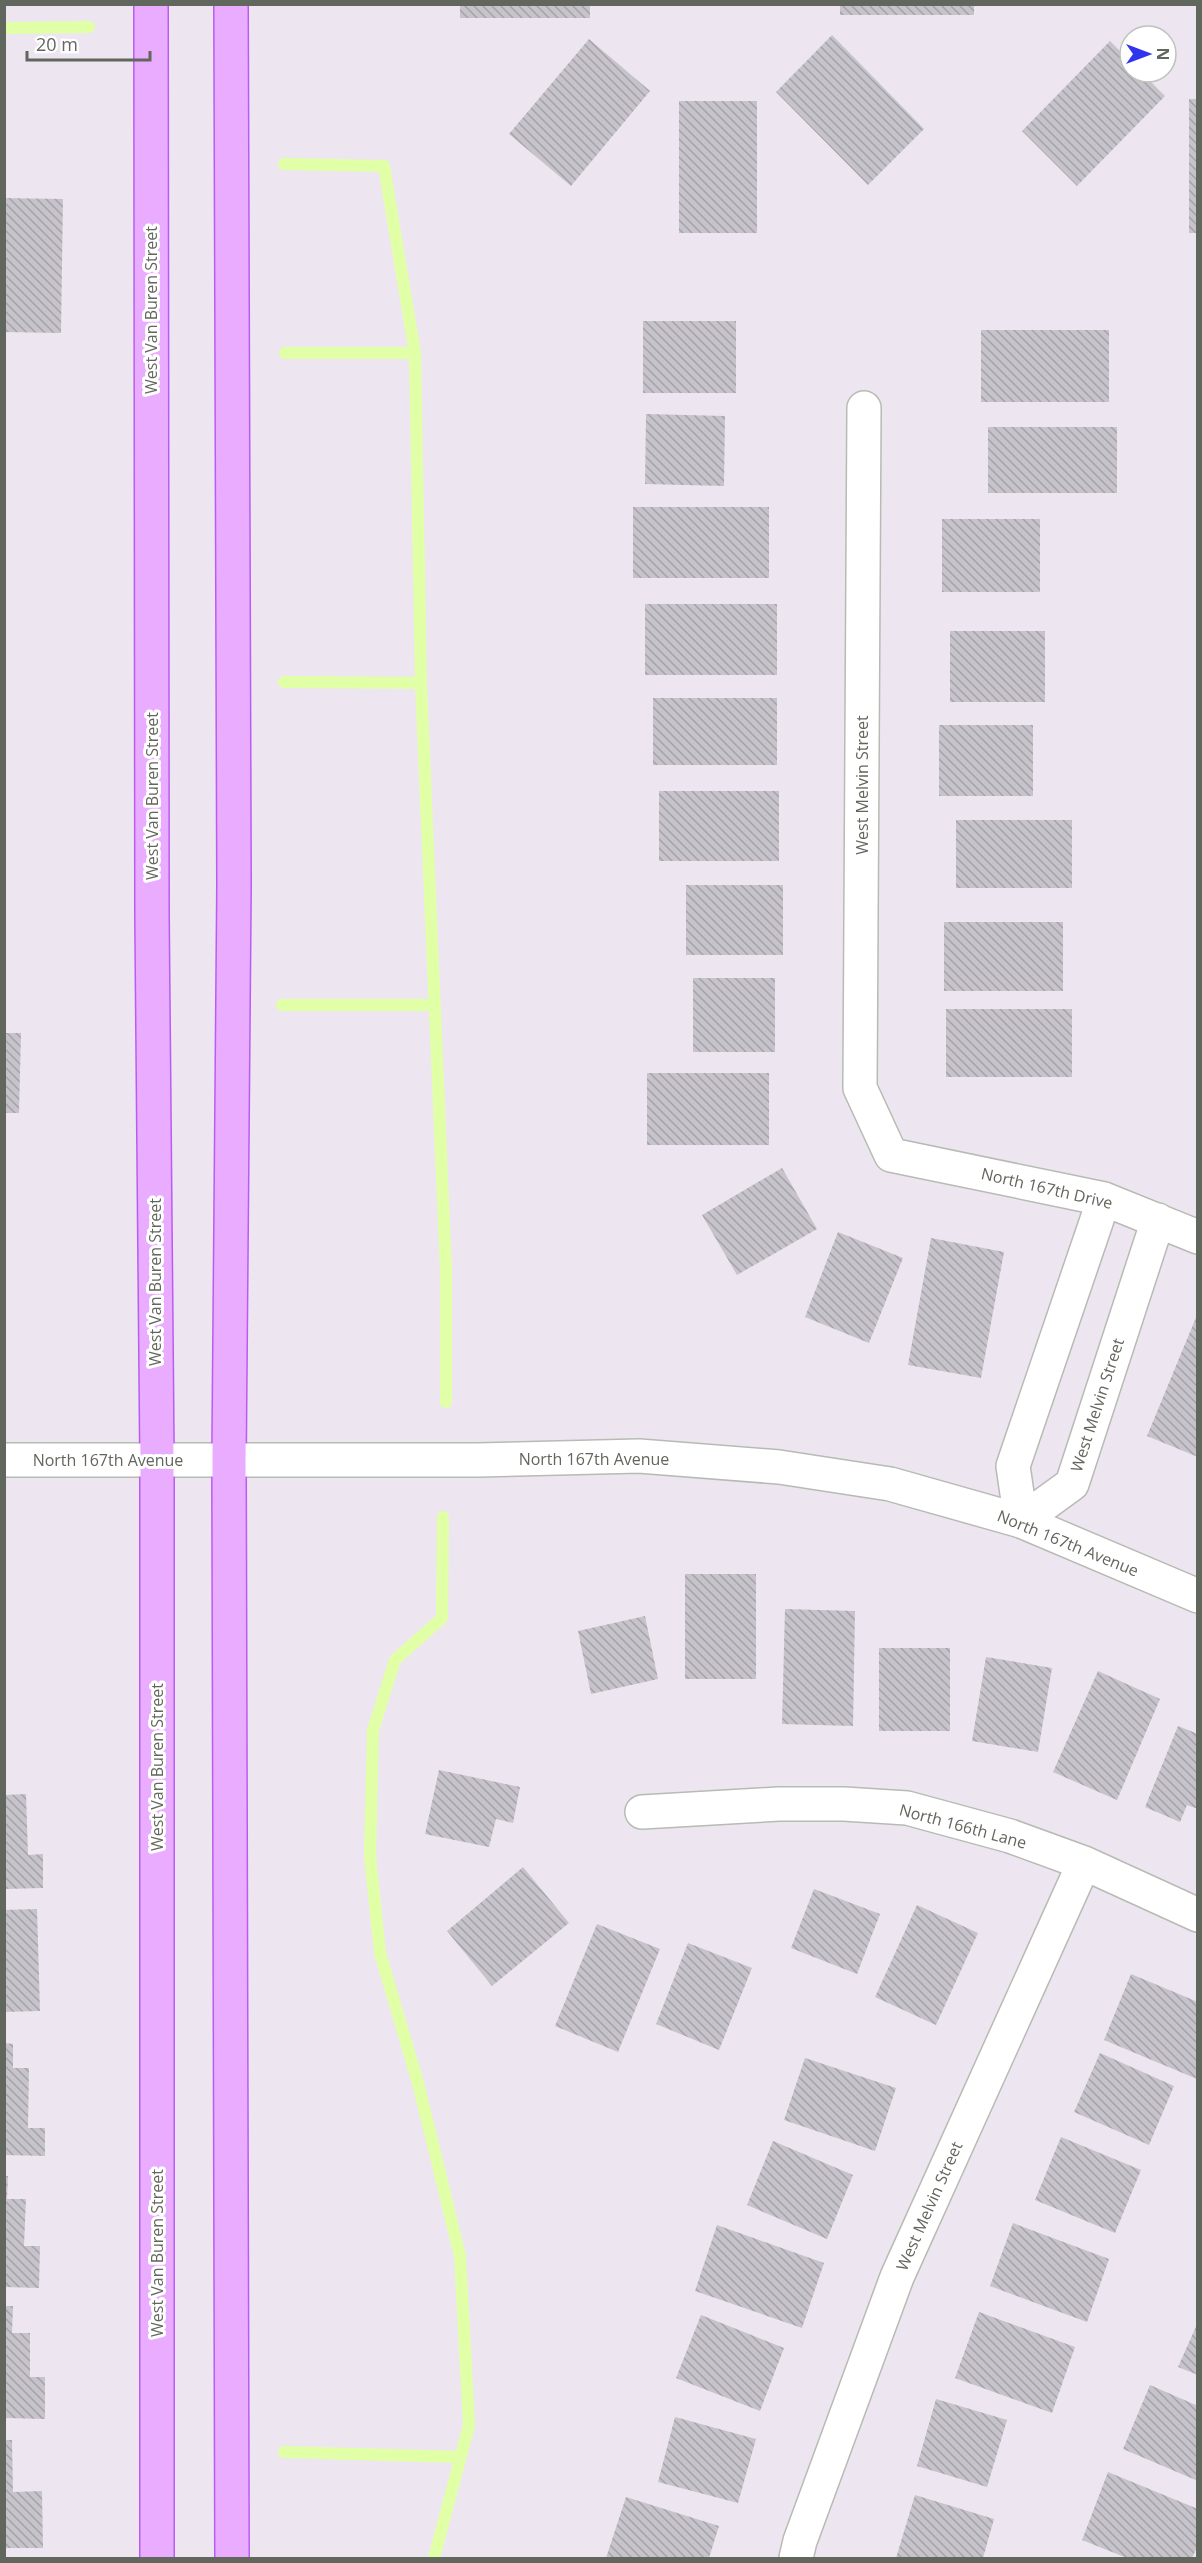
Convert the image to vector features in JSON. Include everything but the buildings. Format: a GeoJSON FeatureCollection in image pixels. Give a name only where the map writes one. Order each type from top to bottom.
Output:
{"type":"FeatureCollection","features":[{"type":"Feature","properties":{"kind":"main road","name":"West Van Buren Street"},"geometry":{"type":"LineString","coordinates":[[151,4],[152,929],[157,1460],[157,2559]]}},
{"type":"Feature","properties":{"kind":"main road"},"geometry":{"type":"LineString","coordinates":[[231,4],[234,886],[230,1460],[232,2559]]}},
{"type":"Feature","properties":{"kind":"street","name":"West Melvin Street"},"geometry":{"type":"LineString","coordinates":[[864,408],[860,1088],[891,1155]]}},
{"type":"Feature","properties":{"kind":"street","name":"North 167th Drive"},"geometry":{"type":"LineString","coordinates":[[891,1155],[1104,1199],[1197,1237]]}},
{"type":"Feature","properties":{"kind":"street"},"geometry":{"type":"LineString","coordinates":[[1021,1521],[1013,1466],[1104,1199]]}},
{"type":"Feature","properties":{"kind":"street","name":"West Melvin Street"},"geometry":{"type":"LineString","coordinates":[[1021,1521],[1072,1484],[1158,1220]]}},
{"type":"Feature","properties":{"kind":"street","name":"North 167th Avenue"},"geometry":{"type":"LineString","coordinates":[[4,1460],[478,1460],[639,1456],[779,1467],[890,1484],[1021,1521],[1197,1596]]}},
{"type":"Feature","properties":{"kind":"street","name":"North 166th Lane"},"geometry":{"type":"LineString","coordinates":[[642,1812],[779,1804],[844,1804],[907,1808],[1010,1836],[1084,1863],[1197,1915]]}},
{"type":"Feature","properties":{"kind":"street","name":"West Melvin Street"},"geometry":{"type":"LineString","coordinates":[[796,2559],[800,2541],[897,2277],[1084,1863]]}},
{"type":"Feature","properties":{"kind":"waterway"},"geometry":{"type":"LineString","coordinates":[[4,28],[89,27]]}},
{"type":"Feature","properties":{"kind":"waterway"},"geometry":{"type":"LineString","coordinates":[[284,164],[384,166],[415,353],[421,683],[446,1271],[446,1402]]}},
{"type":"Feature","properties":{"kind":"waterway"},"geometry":{"type":"LineString","coordinates":[[285,353],[415,353]]}},
{"type":"Feature","properties":{"kind":"waterway"},"geometry":{"type":"LineString","coordinates":[[284,682],[421,683]]}},
{"type":"Feature","properties":{"kind":"waterway"},"geometry":{"type":"LineString","coordinates":[[282,1005],[434,1005]]}},
{"type":"Feature","properties":{"kind":"waterway"},"geometry":{"type":"LineString","coordinates":[[434,2558],[469,2425],[460,2256],[418,2083],[380,1953],[370,1856],[373,1730],[395,1660],[442,1618],[443,1517]]}},
{"type":"Feature","properties":{"kind":"waterway"},"geometry":{"type":"LineString","coordinates":[[284,2452],[460,2457]]}}]}
